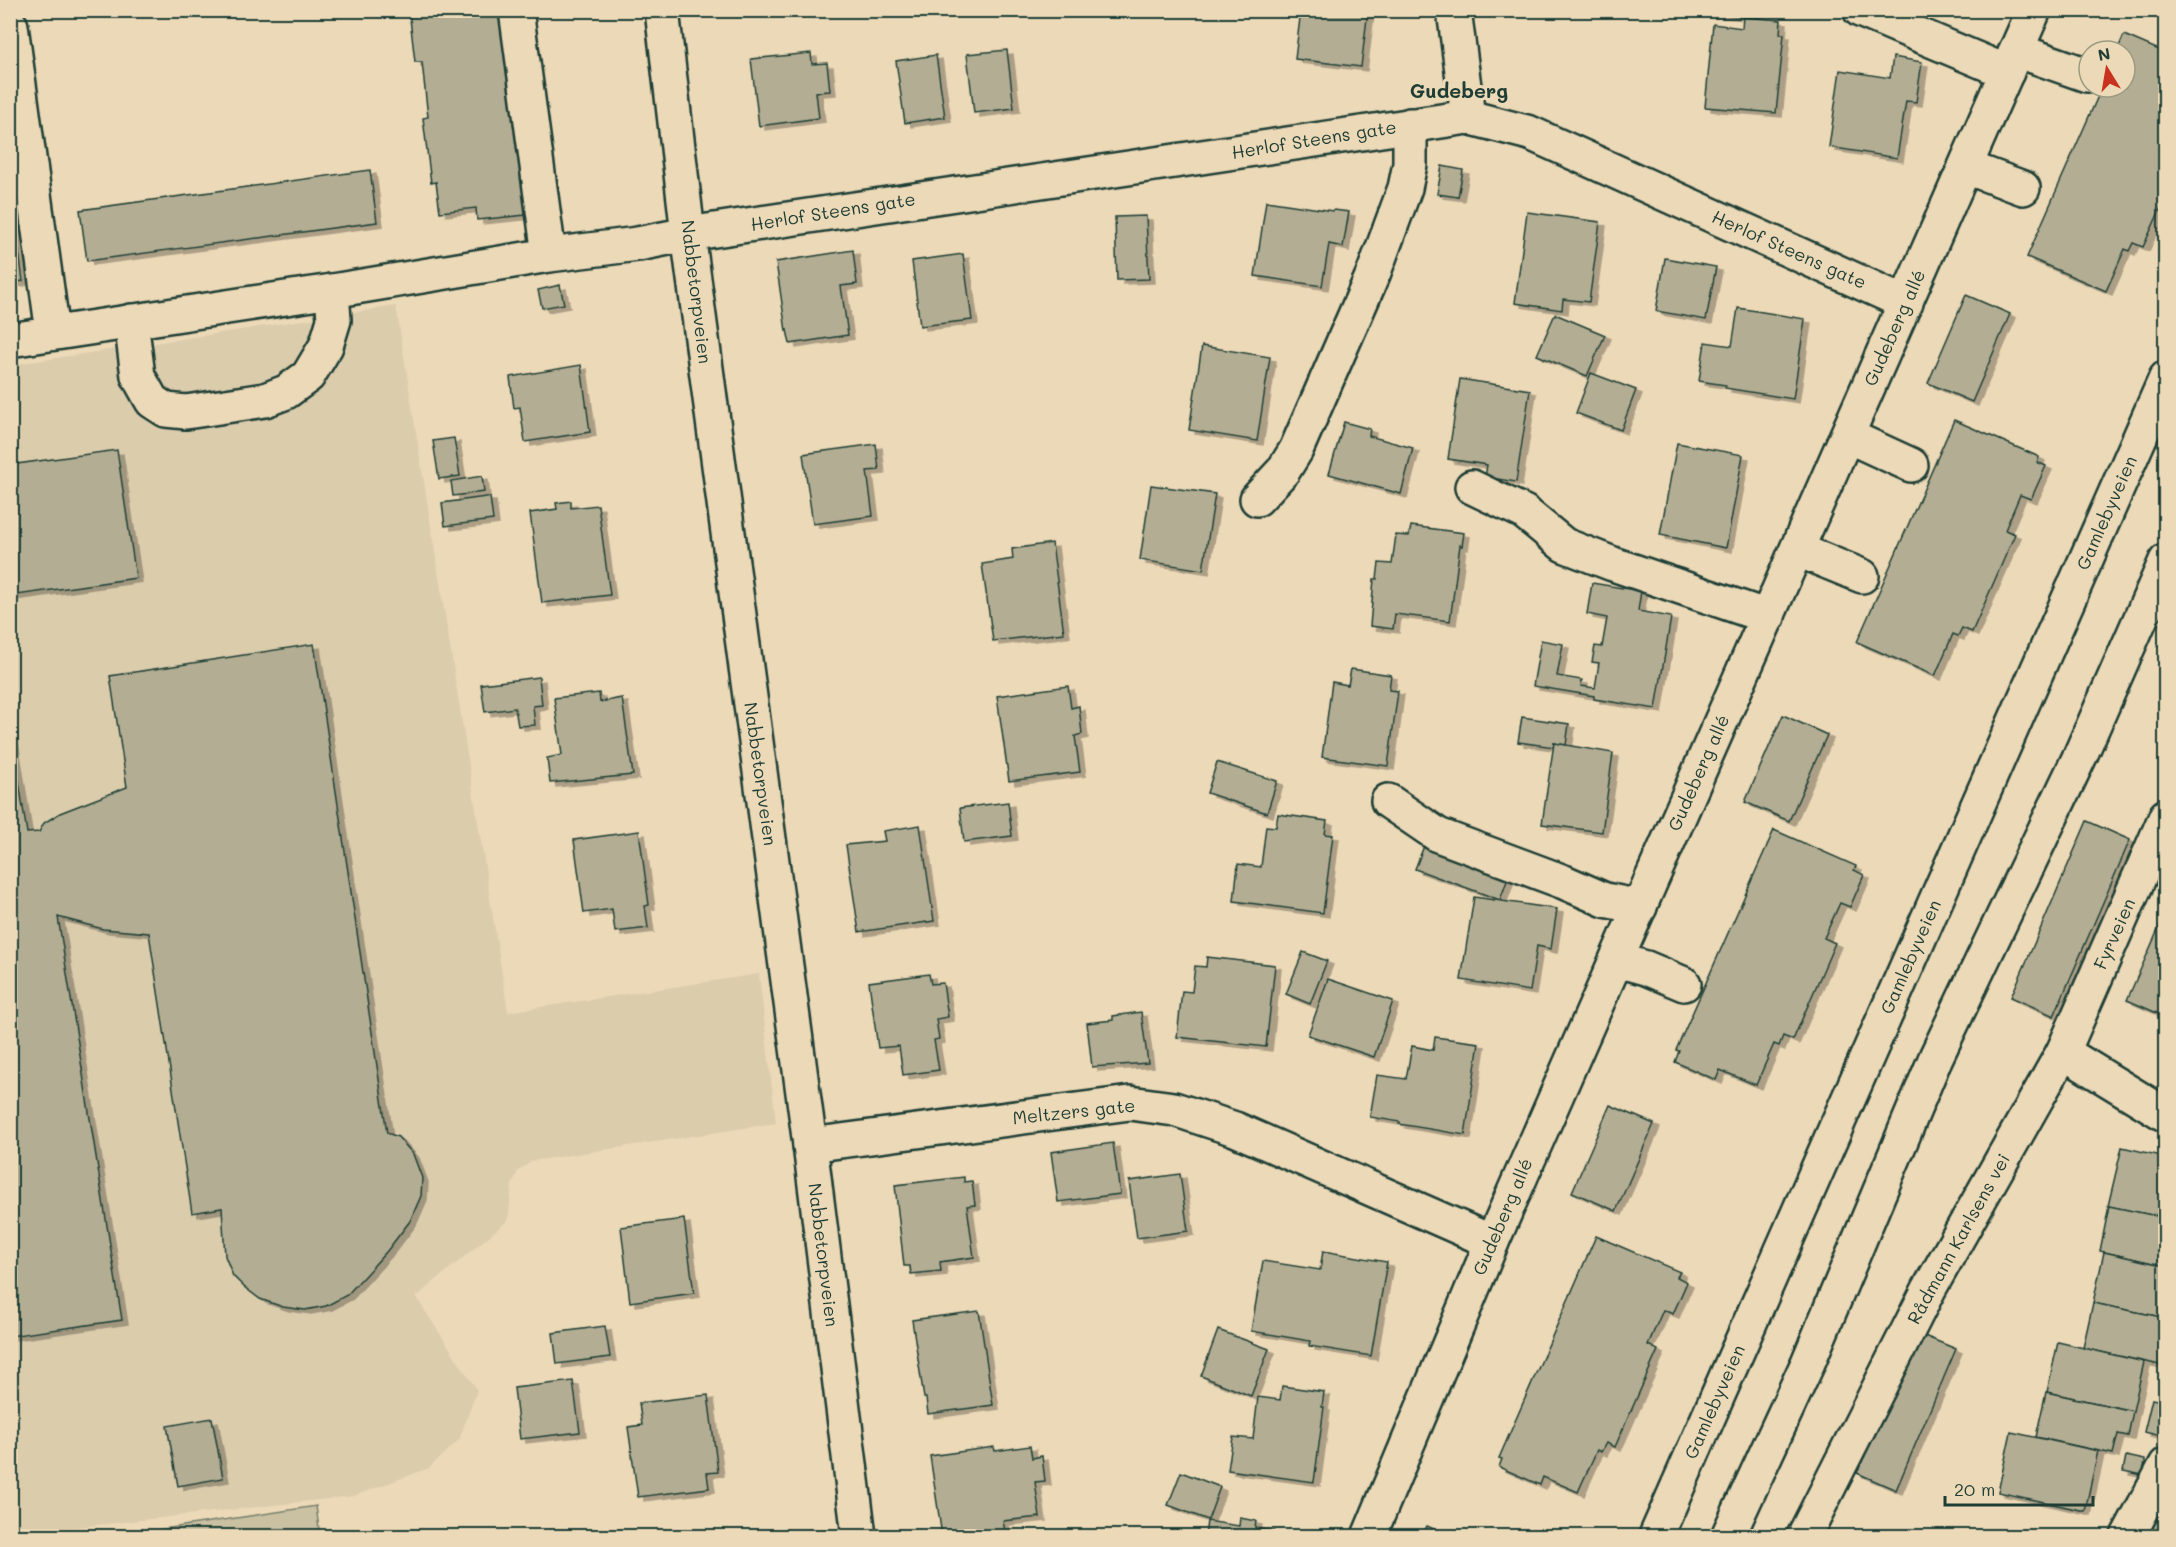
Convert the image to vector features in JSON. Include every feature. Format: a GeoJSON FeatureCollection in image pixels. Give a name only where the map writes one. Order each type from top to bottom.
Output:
{"type":"FeatureCollection","features":[{"type":"Feature","properties":{"kind":"street"},"geometry":{"type":"LineString","coordinates":[[516,10],[549,255]]}},
{"type":"Feature","properties":{"kind":"street","name":"Nabbetorpveien"},"geometry":{"type":"LineString","coordinates":[[662,10],[688,234],[810,1145],[859,1536]]}},
{"type":"Feature","properties":{"kind":"street"},"geometry":{"type":"LineString","coordinates":[[1454,10],[1468,117]]}},
{"type":"Feature","properties":{"kind":"street"},"geometry":{"type":"LineString","coordinates":[[1860,10],[2012,61],[2077,73]]}},
{"type":"Feature","properties":{"kind":"street","name":"Gudeberg allé"},"geometry":{"type":"LineString","coordinates":[[1369,1536],[1492,1242],[2034,10]]}},
{"type":"Feature","properties":{"kind":"street"},"geometry":{"type":"LineString","coordinates":[[11,26],[53,333]]}},
{"type":"Feature","properties":{"kind":"street","name":"Herlof Steens gate"},"geometry":{"type":"LineString","coordinates":[[10,340],[549,255],[638,244],[688,234],[1468,117],[1530,133],[1906,303]]}},
{"type":"Feature","properties":{"kind":"street"},"geometry":{"type":"LineString","coordinates":[[1257,499],[1283,471],[1296,450],[1374,272],[1405,188],[1410,164],[1410,125]]}},
{"type":"Feature","properties":{"kind":"street"},"geometry":{"type":"LineString","coordinates":[[1966,167],[2023,188]]}},
{"type":"Feature","properties":{"kind":"street"},"geometry":{"type":"LineString","coordinates":[[131,321],[138,376],[152,401],[166,410],[186,412],[266,400],[286,392],[308,376],[326,346],[334,320],[332,291]]}},
{"type":"Feature","properties":{"kind":"street","name":"Gamlebyveien"},"geometry":{"type":"LineString","coordinates":[[1656,1536],[2166,378]]}},
{"type":"Feature","properties":{"kind":"street"},"geometry":{"type":"LineString","coordinates":[[1848,436],[1911,465]]}},
{"type":"Feature","properties":{"kind":"street"},"geometry":{"type":"LineString","coordinates":[[1472,487],[1524,512],[1564,545],[1768,617]]}},
{"type":"Feature","properties":{"kind":"street"},"geometry":{"type":"LineString","coordinates":[[1798,550],[1862,576]]}},
{"type":"Feature","properties":{"kind":"street"},"geometry":{"type":"LineString","coordinates":[[1728,1536],[1807,1365],[1936,1057],[2080,756],[2166,561]]}},
{"type":"Feature","properties":{"kind":"street"},"geometry":{"type":"LineString","coordinates":[[1388,801],[1438,836],[1564,882],[1605,900],[1640,907]]}},
{"type":"Feature","properties":{"kind":"street","name":"Fyrveien"},"geometry":{"type":"LineString","coordinates":[[2063,1052],[2166,816]]}},
{"type":"Feature","properties":{"kind":"street"},"geometry":{"type":"LineString","coordinates":[[1617,960],[1646,968],[1684,984]]}},
{"type":"Feature","properties":{"kind":"street"},"geometry":{"type":"LineString","coordinates":[[2063,1052],[2166,1115]]}},
{"type":"Feature","properties":{"kind":"street","name":"Rådmann Karlsens vei"},"geometry":{"type":"LineString","coordinates":[[1804,1536],[1929,1289],[2063,1052]]}},
{"type":"Feature","properties":{"kind":"street","name":"Meltzers gate"},"geometry":{"type":"LineString","coordinates":[[810,1145],[1130,1103],[1174,1109],[1235,1129],[1492,1242]]}},
{"type":"Feature","properties":{"kind":"street"},"geometry":{"type":"LineString","coordinates":[[2128,1536],[2166,1465]]}},
{"type":"Feature","properties":{"kind":"shaded area"},"geometry":{"type":"Polygon","coordinates":[[[396,306],[508,1012],[759,974],[776,1123],[532,1161],[518,1171],[512,1185],[508,1220],[416,1297],[477,1390],[459,1440],[429,1468],[354,1496],[26,1533],[11,1527],[11,365],[396,306]]]}},
{"type":"Feature","properties":{"kind":"shaded area"},"geometry":{"type":"Polygon","coordinates":[[[316,1506],[320,1536],[117,1536],[316,1506]]]}},
{"type":"Feature","properties":{"kind":"building"},"geometry":{"type":"Polygon","coordinates":[[[409,10],[510,10],[519,156],[526,215],[477,220],[476,208],[440,212],[436,182],[431,183],[423,118],[428,117],[422,62],[415,62],[409,10]]]}},
{"type":"Feature","properties":{"kind":"building"},"geometry":{"type":"Polygon","coordinates":[[[1301,10],[1368,10],[1361,67],[1295,59],[1301,10]]]}},
{"type":"Feature","properties":{"kind":"building"},"geometry":{"type":"Polygon","coordinates":[[[1701,10],[1758,10],[1758,18],[1701,12],[1701,10]]]}},
{"type":"Feature","properties":{"kind":"building"},"geometry":{"type":"Polygon","coordinates":[[[1743,17],[1781,20],[1780,34],[1784,34],[1776,113],[1705,107],[1713,24],[1742,28],[1743,17]]]}},
{"type":"Feature","properties":{"kind":"building"},"geometry":{"type":"Polygon","coordinates":[[[2137,41],[2166,53],[2166,197],[2143,247],[2133,243],[2129,251],[2125,249],[2106,291],[2027,257],[2097,99],[2137,99],[2137,41]]]}},
{"type":"Feature","properties":{"kind":"building"},"geometry":{"type":"Polygon","coordinates":[[[1007,50],[1014,108],[974,113],[967,54],[1007,50]]]}},
{"type":"Feature","properties":{"kind":"building"},"geometry":{"type":"Polygon","coordinates":[[[811,53],[812,64],[827,63],[830,91],[816,92],[819,118],[759,126],[751,59],[811,53]]]}},
{"type":"Feature","properties":{"kind":"building"},"geometry":{"type":"Polygon","coordinates":[[[936,55],[945,117],[905,123],[896,61],[936,55]]]}},
{"type":"Feature","properties":{"kind":"building"},"geometry":{"type":"Polygon","coordinates":[[[1893,57],[1922,62],[1916,102],[1906,101],[1897,158],[1829,147],[1840,70],[1890,78],[1893,57]]]}},
{"type":"Feature","properties":{"kind":"building"},"geometry":{"type":"Polygon","coordinates":[[[1442,166],[1463,170],[1458,197],[1437,194],[1442,166]]]}},
{"type":"Feature","properties":{"kind":"building"},"geometry":{"type":"Polygon","coordinates":[[[370,170],[377,222],[87,261],[80,210],[370,170]]]}},
{"type":"Feature","properties":{"kind":"building"},"geometry":{"type":"Polygon","coordinates":[[[10,183],[11,190],[21,189],[25,221],[15,222],[23,281],[10,283],[10,183]]]}},
{"type":"Feature","properties":{"kind":"building"},"geometry":{"type":"Polygon","coordinates":[[[1266,201],[1349,212],[1343,247],[1329,244],[1322,286],[1255,276],[1266,201]]]}},
{"type":"Feature","properties":{"kind":"building"},"geometry":{"type":"Polygon","coordinates":[[[1527,212],[1600,222],[1589,302],[1563,299],[1562,310],[1515,303],[1527,212]]]}},
{"type":"Feature","properties":{"kind":"building"},"geometry":{"type":"Polygon","coordinates":[[[1146,216],[1149,279],[1117,280],[1115,217],[1146,216]]]}},
{"type":"Feature","properties":{"kind":"building"},"geometry":{"type":"Polygon","coordinates":[[[853,250],[857,284],[841,286],[848,335],[790,344],[776,262],[853,250]]]}},
{"type":"Feature","properties":{"kind":"building"},"geometry":{"type":"Polygon","coordinates":[[[963,254],[972,320],[920,326],[912,261],[963,254]]]}},
{"type":"Feature","properties":{"kind":"building"},"geometry":{"type":"Polygon","coordinates":[[[1665,258],[1716,267],[1706,320],[1656,311],[1665,258]]]}},
{"type":"Feature","properties":{"kind":"building"},"geometry":{"type":"Polygon","coordinates":[[[560,285],[564,304],[542,308],[538,290],[560,285]]]}},
{"type":"Feature","properties":{"kind":"building"},"geometry":{"type":"Polygon","coordinates":[[[1966,295],[2010,314],[1972,402],[1928,383],[1966,295]]]}},
{"type":"Feature","properties":{"kind":"building"},"geometry":{"type":"Polygon","coordinates":[[[1738,308],[1805,319],[1793,399],[1725,388],[1726,385],[1699,381],[1705,342],[1732,346],[1738,308]]]}},
{"type":"Feature","properties":{"kind":"building"},"geometry":{"type":"Polygon","coordinates":[[[1555,314],[1605,335],[1587,376],[1537,355],[1555,314]]]}},
{"type":"Feature","properties":{"kind":"building"},"geometry":{"type":"Polygon","coordinates":[[[1202,346],[1270,357],[1257,441],[1189,430],[1202,346]]]}},
{"type":"Feature","properties":{"kind":"building"},"geometry":{"type":"Polygon","coordinates":[[[581,365],[590,432],[525,442],[520,407],[514,408],[510,377],[581,365]]]}},
{"type":"Feature","properties":{"kind":"building"},"geometry":{"type":"Polygon","coordinates":[[[1591,373],[1636,390],[1621,430],[1576,413],[1591,373]]]}},
{"type":"Feature","properties":{"kind":"building"},"geometry":{"type":"Polygon","coordinates":[[[1460,379],[1530,390],[1516,482],[1485,477],[1487,465],[1448,459],[1460,379]]]}},
{"type":"Feature","properties":{"kind":"building"},"geometry":{"type":"Polygon","coordinates":[[[1954,420],[2039,457],[2037,462],[2046,466],[2031,499],[2020,495],[2005,530],[2015,534],[1972,632],[1962,628],[1958,636],[1953,634],[1935,676],[1857,642],[1954,420]]]}},
{"type":"Feature","properties":{"kind":"building"},"geometry":{"type":"Polygon","coordinates":[[[1344,422],[1370,429],[1369,436],[1413,448],[1401,494],[1329,474],[1344,422]]]}},
{"type":"Feature","properties":{"kind":"building"},"geometry":{"type":"Polygon","coordinates":[[[454,438],[460,476],[439,479],[433,441],[454,438]]]}},
{"type":"Feature","properties":{"kind":"building"},"geometry":{"type":"Polygon","coordinates":[[[1677,443],[1743,455],[1726,548],[1660,535],[1677,443]]]}},
{"type":"Feature","properties":{"kind":"building"},"geometry":{"type":"Polygon","coordinates":[[[876,444],[879,470],[867,471],[873,516],[813,524],[803,454],[876,444]]]}},
{"type":"Feature","properties":{"kind":"building"},"geometry":{"type":"Polygon","coordinates":[[[117,450],[136,578],[10,596],[10,465],[117,450]]]}},
{"type":"Feature","properties":{"kind":"building"},"geometry":{"type":"Polygon","coordinates":[[[482,476],[484,492],[453,496],[451,481],[482,476]]]}},
{"type":"Feature","properties":{"kind":"building"},"geometry":{"type":"Polygon","coordinates":[[[1151,485],[1215,494],[1203,570],[1140,560],[1151,485]]]}},
{"type":"Feature","properties":{"kind":"building"},"geometry":{"type":"Polygon","coordinates":[[[490,497],[493,520],[445,526],[442,503],[490,497]]]}},
{"type":"Feature","properties":{"kind":"building"},"geometry":{"type":"Polygon","coordinates":[[[571,501],[571,508],[598,505],[610,595],[542,603],[530,513],[557,509],[556,503],[571,501]]]}},
{"type":"Feature","properties":{"kind":"building"},"geometry":{"type":"Polygon","coordinates":[[[1411,526],[1464,533],[1462,546],[1460,545],[1450,621],[1395,614],[1393,629],[1370,626],[1374,579],[1377,579],[1379,563],[1392,564],[1396,535],[1409,536],[1411,526]]]}},
{"type":"Feature","properties":{"kind":"building"},"geometry":{"type":"Polygon","coordinates":[[[1052,543],[1064,633],[993,641],[982,564],[1013,559],[1012,549],[1052,543]]]}},
{"type":"Feature","properties":{"kind":"building"},"geometry":{"type":"Polygon","coordinates":[[[1592,583],[1641,591],[1638,611],[1671,617],[1656,709],[1533,686],[1541,640],[1563,644],[1557,676],[1582,680],[1581,686],[1595,688],[1599,663],[1592,662],[1595,646],[1602,647],[1607,618],[1587,614],[1592,583]]]}},
{"type":"Feature","properties":{"kind":"building"},"geometry":{"type":"Polygon","coordinates":[[[314,644],[387,1133],[398,1137],[413,1154],[422,1178],[421,1196],[410,1221],[387,1251],[347,1295],[326,1306],[305,1310],[283,1307],[260,1299],[244,1287],[233,1276],[225,1256],[222,1208],[192,1213],[149,933],[103,929],[58,917],[122,1320],[10,1336],[10,725],[27,833],[39,832],[44,823],[60,813],[127,787],[110,676],[314,644]]]}},
{"type":"Feature","properties":{"kind":"building"},"geometry":{"type":"Polygon","coordinates":[[[1351,669],[1391,675],[1389,690],[1398,691],[1388,766],[1322,757],[1332,682],[1348,685],[1351,669]]]}},
{"type":"Feature","properties":{"kind":"building"},"geometry":{"type":"Polygon","coordinates":[[[539,677],[542,705],[533,706],[535,725],[518,726],[515,708],[485,712],[481,684],[539,677]]]}},
{"type":"Feature","properties":{"kind":"building"},"geometry":{"type":"Polygon","coordinates":[[[1068,686],[1071,708],[1079,706],[1082,734],[1075,736],[1080,772],[1009,781],[997,696],[1068,686]]]}},
{"type":"Feature","properties":{"kind":"building"},"geometry":{"type":"Polygon","coordinates":[[[599,693],[600,702],[622,698],[633,775],[550,783],[547,758],[562,755],[554,698],[599,693]]]}},
{"type":"Feature","properties":{"kind":"building"},"geometry":{"type":"Polygon","coordinates":[[[1783,715],[1827,735],[1789,821],[1745,802],[1783,715]]]}},
{"type":"Feature","properties":{"kind":"building"},"geometry":{"type":"Polygon","coordinates":[[[1522,717],[1569,724],[1566,745],[1554,743],[1554,747],[1518,742],[1522,717]]]}},
{"type":"Feature","properties":{"kind":"building"},"geometry":{"type":"Polygon","coordinates":[[[1554,743],[1613,753],[1602,832],[1542,824],[1554,743]]]}},
{"type":"Feature","properties":{"kind":"building"},"geometry":{"type":"Polygon","coordinates":[[[1217,762],[1277,781],[1267,813],[1207,793],[1217,762]]]}},
{"type":"Feature","properties":{"kind":"building"},"geometry":{"type":"Polygon","coordinates":[[[1008,802],[1012,836],[964,842],[960,808],[1008,802]]]}},
{"type":"Feature","properties":{"kind":"building"},"geometry":{"type":"Polygon","coordinates":[[[1278,814],[1327,821],[1325,834],[1333,835],[1323,913],[1234,901],[1238,864],[1261,867],[1266,826],[1276,827],[1278,814]]]}},
{"type":"Feature","properties":{"kind":"building"},"geometry":{"type":"Polygon","coordinates":[[[2087,821],[2130,840],[2054,1016],[2011,997],[2087,821]]]}},
{"type":"Feature","properties":{"kind":"building"},"geometry":{"type":"Polygon","coordinates":[[[920,825],[934,921],[859,932],[846,845],[885,841],[883,831],[920,825]]]}},
{"type":"Feature","properties":{"kind":"building"},"geometry":{"type":"Polygon","coordinates":[[[1774,830],[1856,866],[1854,870],[1864,875],[1850,907],[1840,903],[1824,938],[1835,943],[1793,1040],[1783,1036],[1779,1046],[1774,1044],[1756,1085],[1720,1070],[1716,1080],[1675,1062],[1679,1051],[1676,1050],[1774,830]]]}},
{"type":"Feature","properties":{"kind":"building"},"geometry":{"type":"Polygon","coordinates":[[[639,831],[649,905],[645,906],[648,928],[615,932],[612,909],[584,913],[574,840],[639,831]]]}},
{"type":"Feature","properties":{"kind":"building"},"geometry":{"type":"Polygon","coordinates":[[[1424,846],[1506,874],[1508,878],[1500,900],[1415,869],[1424,846]]]}},
{"type":"Feature","properties":{"kind":"building"},"geometry":{"type":"Polygon","coordinates":[[[1474,897],[1557,909],[1551,949],[1537,946],[1530,991],[1461,980],[1474,897]]]}},
{"type":"Feature","properties":{"kind":"building"},"geometry":{"type":"Polygon","coordinates":[[[2166,914],[2166,1017],[2127,1000],[2166,914]]]}},
{"type":"Feature","properties":{"kind":"building"},"geometry":{"type":"Polygon","coordinates":[[[1303,952],[1327,961],[1310,1004],[1286,994],[1303,952]]]}},
{"type":"Feature","properties":{"kind":"building"},"geometry":{"type":"Polygon","coordinates":[[[1207,957],[1275,965],[1266,1047],[1177,1037],[1182,991],[1192,992],[1195,966],[1206,967],[1207,957]]]}},
{"type":"Feature","properties":{"kind":"building"},"geometry":{"type":"Polygon","coordinates":[[[929,974],[931,984],[943,983],[948,1017],[936,1019],[939,1039],[934,1040],[939,1070],[903,1075],[899,1046],[878,1048],[869,982],[929,974]]]}},
{"type":"Feature","properties":{"kind":"building"},"geometry":{"type":"Polygon","coordinates":[[[1328,979],[1393,1001],[1374,1057],[1308,1035],[1328,979]]]}},
{"type":"Feature","properties":{"kind":"building"},"geometry":{"type":"Polygon","coordinates":[[[1141,1012],[1148,1063],[1092,1067],[1087,1023],[1113,1020],[1113,1016],[1141,1012]]]}},
{"type":"Feature","properties":{"kind":"building"},"geometry":{"type":"Polygon","coordinates":[[[1435,1037],[1479,1043],[1465,1135],[1370,1117],[1377,1075],[1406,1079],[1412,1046],[1433,1050],[1435,1037]]]}},
{"type":"Feature","properties":{"kind":"building"},"geometry":{"type":"Polygon","coordinates":[[[1610,1105],[1654,1124],[1616,1211],[1572,1192],[1610,1105]]]}},
{"type":"Feature","properties":{"kind":"building"},"geometry":{"type":"Polygon","coordinates":[[[1113,1143],[1120,1194],[1058,1202],[1051,1152],[1113,1143]]]}},
{"type":"Feature","properties":{"kind":"building"},"geometry":{"type":"Polygon","coordinates":[[[2122,1147],[2166,1157],[2166,1218],[2108,1206],[2122,1147]]]}},
{"type":"Feature","properties":{"kind":"building"},"geometry":{"type":"Polygon","coordinates":[[[1180,1174],[1188,1231],[1137,1238],[1129,1181],[1180,1174]]]}},
{"type":"Feature","properties":{"kind":"building"},"geometry":{"type":"Polygon","coordinates":[[[964,1177],[964,1182],[972,1181],[975,1205],[967,1206],[974,1257],[940,1262],[941,1271],[911,1274],[910,1266],[904,1266],[895,1185],[964,1177]]]}},
{"type":"Feature","properties":{"kind":"building"},"geometry":{"type":"Polygon","coordinates":[[[2109,1206],[2166,1218],[2166,1266],[2100,1251],[2109,1206]]]}},
{"type":"Feature","properties":{"kind":"building"},"geometry":{"type":"Polygon","coordinates":[[[684,1219],[694,1293],[630,1302],[621,1227],[684,1219]]]}},
{"type":"Feature","properties":{"kind":"building"},"geometry":{"type":"Polygon","coordinates":[[[1596,1236],[1680,1272],[1677,1277],[1687,1282],[1673,1314],[1663,1310],[1648,1345],[1658,1350],[1615,1447],[1606,1443],[1601,1452],[1597,1450],[1578,1492],[1543,1477],[1540,1485],[1499,1467],[1502,1459],[1499,1458],[1596,1236]]]}},
{"type":"Feature","properties":{"kind":"building"},"geometry":{"type":"Polygon","coordinates":[[[1323,1251],[1387,1262],[1371,1356],[1309,1346],[1310,1341],[1251,1331],[1263,1261],[1320,1270],[1323,1251]]]}},
{"type":"Feature","properties":{"kind":"building"},"geometry":{"type":"Polygon","coordinates":[[[2104,1252],[2166,1266],[2166,1318],[2093,1303],[2104,1252]]]}},
{"type":"Feature","properties":{"kind":"building"},"geometry":{"type":"Polygon","coordinates":[[[2093,1303],[2166,1318],[2166,1344],[2160,1365],[2083,1348],[2093,1303]]]}},
{"type":"Feature","properties":{"kind":"building"},"geometry":{"type":"Polygon","coordinates":[[[979,1311],[993,1405],[928,1414],[912,1320],[979,1311]]]}},
{"type":"Feature","properties":{"kind":"building"},"geometry":{"type":"Polygon","coordinates":[[[605,1326],[610,1357],[557,1364],[553,1333],[605,1326]]]}},
{"type":"Feature","properties":{"kind":"building"},"geometry":{"type":"Polygon","coordinates":[[[1218,1330],[1269,1349],[1251,1396],[1201,1376],[1218,1330]]]}},
{"type":"Feature","properties":{"kind":"building"},"geometry":{"type":"Polygon","coordinates":[[[1917,1333],[1956,1349],[1896,1490],[1857,1473],[1917,1333]]]}},
{"type":"Feature","properties":{"kind":"building"},"geometry":{"type":"Polygon","coordinates":[[[2058,1342],[2144,1362],[2133,1411],[2047,1392],[2058,1342]]]}},
{"type":"Feature","properties":{"kind":"building"},"geometry":{"type":"Polygon","coordinates":[[[573,1381],[580,1432],[520,1439],[514,1388],[573,1381]]]}},
{"type":"Feature","properties":{"kind":"building"},"geometry":{"type":"Polygon","coordinates":[[[1282,1386],[1324,1392],[1314,1482],[1228,1470],[1233,1437],[1253,1439],[1258,1397],[1280,1400],[1282,1386]]]}},
{"type":"Feature","properties":{"kind":"building"},"geometry":{"type":"Polygon","coordinates":[[[2046,1392],[2133,1411],[2128,1436],[2118,1434],[2113,1454],[2036,1437],[2046,1392]]]}},
{"type":"Feature","properties":{"kind":"building"},"geometry":{"type":"Polygon","coordinates":[[[708,1395],[718,1472],[707,1473],[709,1488],[638,1497],[628,1427],[642,1425],[639,1403],[708,1395]]]}},
{"type":"Feature","properties":{"kind":"building"},"geometry":{"type":"Polygon","coordinates":[[[2152,1399],[2166,1402],[2166,1421],[2162,1436],[2144,1432],[2152,1399]]]}},
{"type":"Feature","properties":{"kind":"building"},"geometry":{"type":"Polygon","coordinates":[[[212,1418],[223,1478],[178,1486],[167,1426],[212,1418]]]}},
{"type":"Feature","properties":{"kind":"building"},"geometry":{"type":"Polygon","coordinates":[[[2011,1432],[2098,1451],[2085,1511],[1998,1492],[2011,1432]]]}},
{"type":"Feature","properties":{"kind":"building"},"geometry":{"type":"Polygon","coordinates":[[[1030,1446],[1032,1458],[1042,1456],[1045,1481],[1035,1482],[1040,1517],[1003,1521],[1006,1536],[942,1536],[930,1456],[994,1447],[995,1451],[1030,1446]]]}},
{"type":"Feature","properties":{"kind":"building"},"geometry":{"type":"Polygon","coordinates":[[[2126,1456],[2145,1460],[2143,1475],[2123,1471],[2126,1456]]]}},
{"type":"Feature","properties":{"kind":"building"},"geometry":{"type":"Polygon","coordinates":[[[1181,1472],[1220,1487],[1208,1520],[1168,1505],[1181,1472]]]}},
{"type":"Feature","properties":{"kind":"building"},"geometry":{"type":"Polygon","coordinates":[[[1240,1518],[1256,1521],[1255,1528],[1274,1531],[1273,1536],[1205,1536],[1207,1521],[1239,1526],[1240,1518]]]}},
{"type":"Feature","properties":{"kind":"building"},"geometry":{"type":"Polygon","coordinates":[[[2150,1520],[2166,1524],[2165,1536],[2146,1536],[2150,1520]]]}},
{"type":"Feature","properties":{"kind":"building"},"geometry":{"type":"Polygon","coordinates":[[[1427,1526],[1449,1536],[1422,1536],[1427,1526]]]}},
{"type":"Feature","properties":{"kind":"district","name":"Gudeberg"},"geometry":{"type":"Point","coordinates":[1459,91]}}]}
